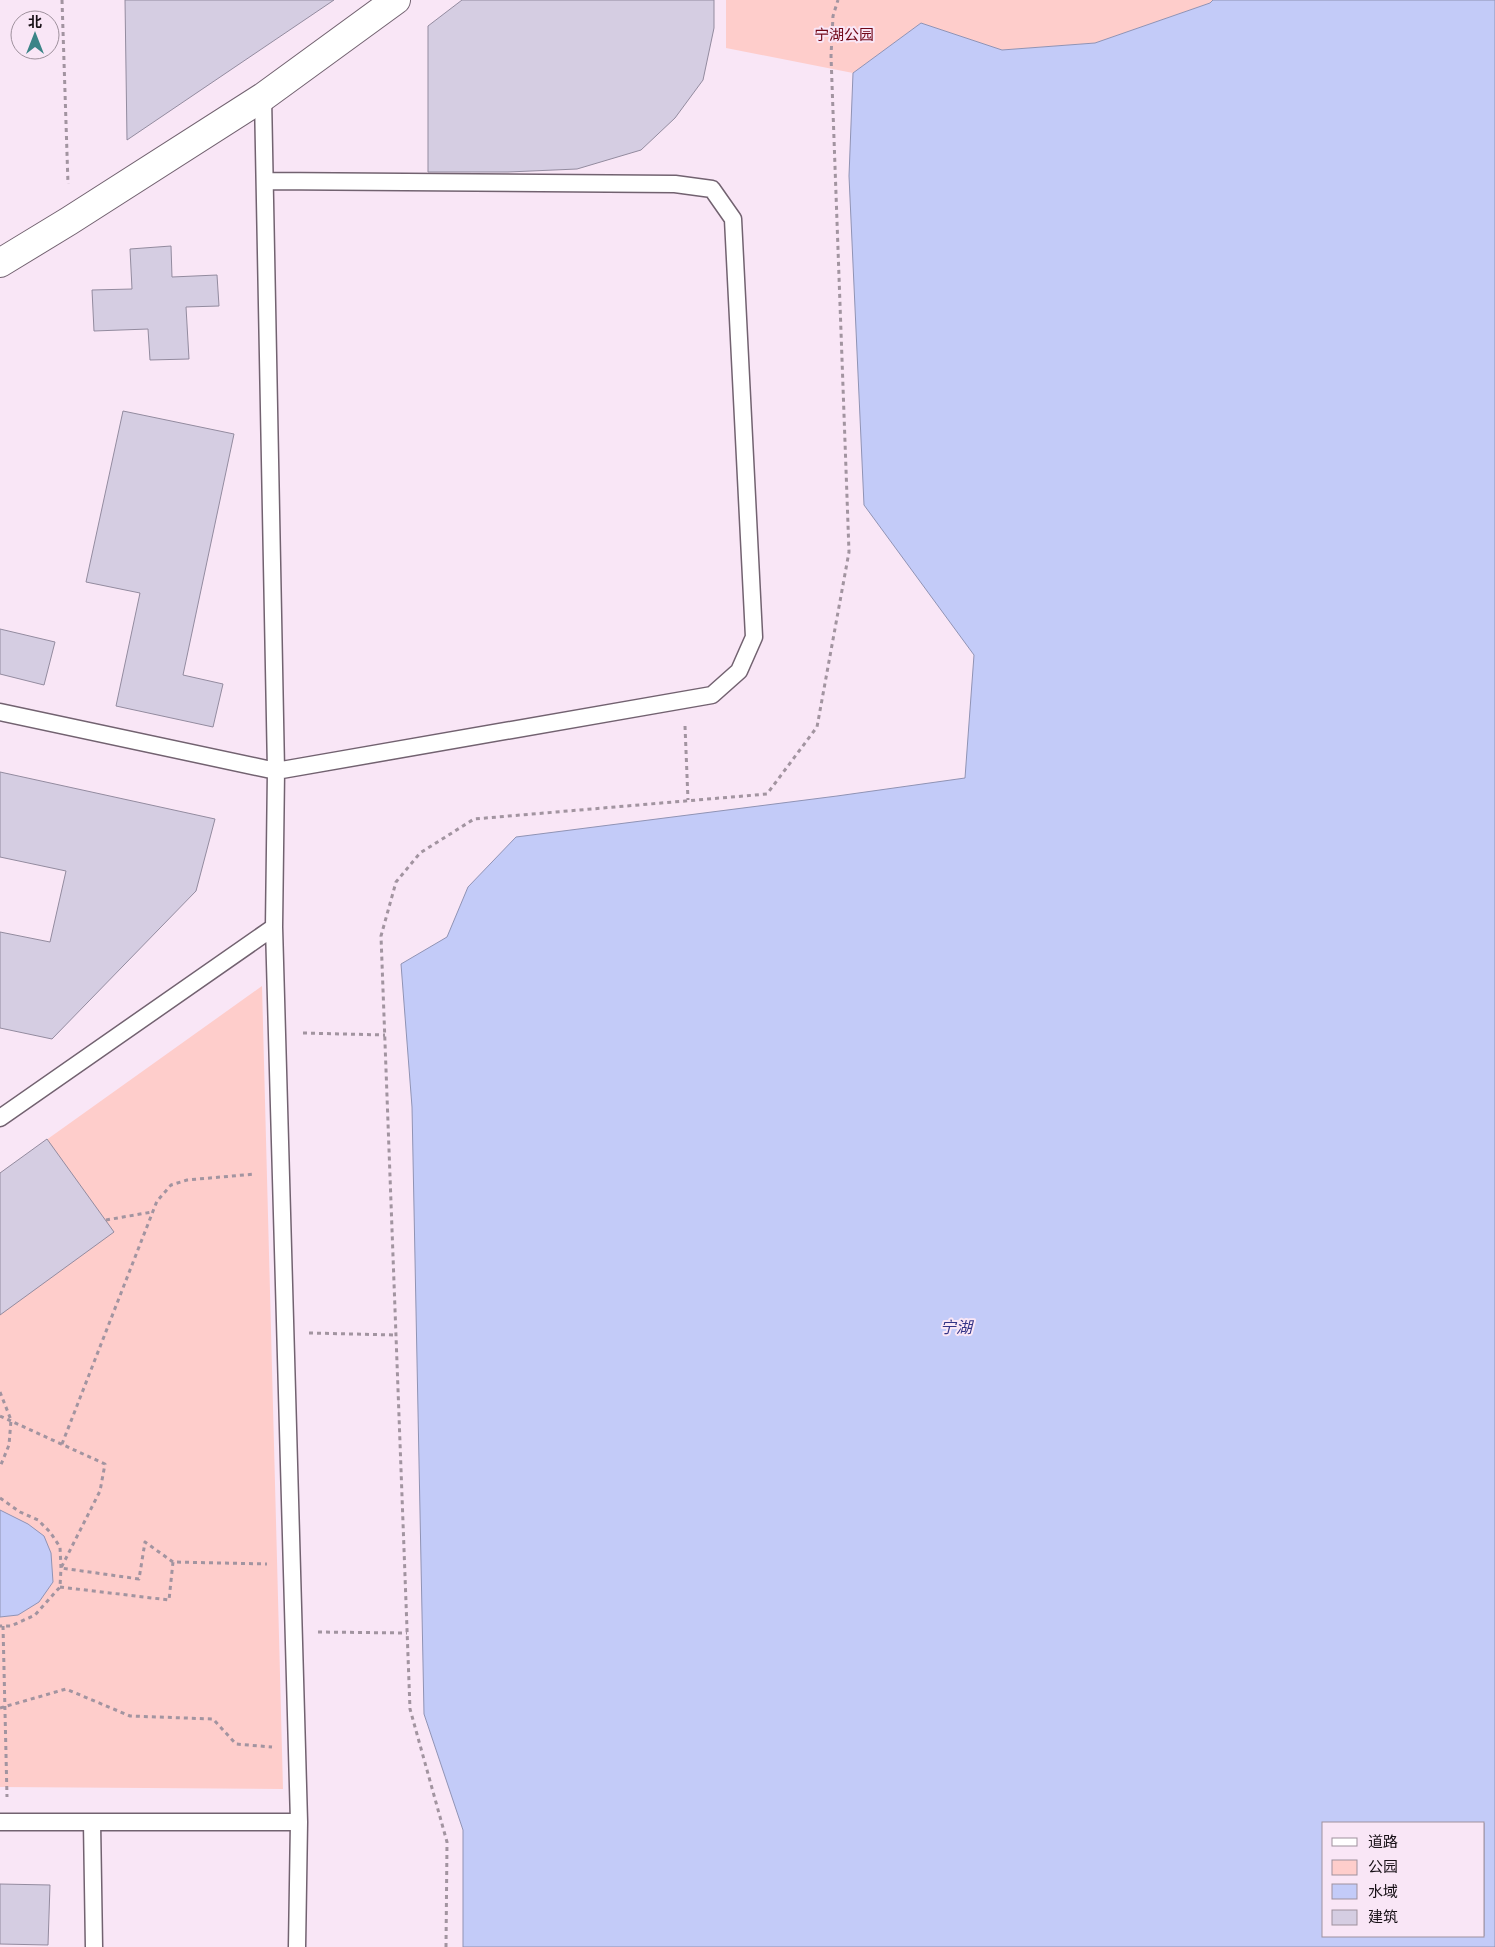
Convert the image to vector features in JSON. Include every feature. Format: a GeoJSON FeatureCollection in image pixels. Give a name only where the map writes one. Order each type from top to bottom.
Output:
{"type":"FeatureCollection","features":[{"type":"Feature","properties":{"kind":"street"},"geometry":{"type":"LineString","coordinates":[[0,263],[69,222],[262,97],[396,0]]}},
{"type":"Feature","properties":{"kind":"lane"},"geometry":{"type":"LineString","coordinates":[[262,97],[276,771],[274,927],[299,1822],[297,1947]]}},
{"type":"Feature","properties":{"kind":"lane"},"geometry":{"type":"LineString","coordinates":[[0,712],[276,771],[712,695],[739,671],[754,637],[733,219],[712,189],[676,184],[265,181]]}},
{"type":"Feature","properties":{"kind":"lane"},"geometry":{"type":"LineString","coordinates":[[0,1118],[274,927]]}},
{"type":"Feature","properties":{"kind":"lane"},"geometry":{"type":"LineString","coordinates":[[4,1822],[299,1822]]}},
{"type":"Feature","properties":{"kind":"lane"},"geometry":{"type":"LineString","coordinates":[[92,1822],[94,1947]]}},
{"type":"Feature","properties":{"kind":"path"},"geometry":{"type":"LineString","coordinates":[[62,0],[69,222]]}},
{"type":"Feature","properties":{"kind":"path"},"geometry":{"type":"LineString","coordinates":[[446,1947],[447,1842],[410,1709],[382,936],[396,882],[420,853],[474,818],[767,794],[817,727],[849,552],[831,56],[833,16],[838,0]]}},
{"type":"Feature","properties":{"kind":"path"},"geometry":{"type":"LineString","coordinates":[[684,699],[688,800]]}},
{"type":"Feature","properties":{"kind":"path"},"geometry":{"type":"LineString","coordinates":[[277,1032],[385,1035]]}},
{"type":"Feature","properties":{"kind":"path"},"geometry":{"type":"LineString","coordinates":[[62,1444],[157,1202],[172,1185],[187,1180],[281,1172]]}},
{"type":"Feature","properties":{"kind":"path"},"geometry":{"type":"LineString","coordinates":[[106,1220],[153,1212]]}},
{"type":"Feature","properties":{"kind":"path"},"geometry":{"type":"LineString","coordinates":[[285,1332],[396,1335]]}},
{"type":"Feature","properties":{"kind":"path"},"geometry":{"type":"LineString","coordinates":[[0,1392],[11,1420],[8,1444],[0,1467]]}},
{"type":"Feature","properties":{"kind":"path"},"geometry":{"type":"LineString","coordinates":[[2,1416],[105,1464],[100,1491],[61,1568]]}},
{"type":"Feature","properties":{"kind":"path"},"geometry":{"type":"LineString","coordinates":[[0,1498],[20,1512],[38,1520],[50,1532],[60,1547],[61,1568],[60,1587],[35,1615],[11,1626],[2,1626],[5,1706],[4,1822]]}},
{"type":"Feature","properties":{"kind":"path"},"geometry":{"type":"LineString","coordinates":[[61,1568],[139,1579],[145,1542],[174,1562],[292,1564]]}},
{"type":"Feature","properties":{"kind":"path"},"geometry":{"type":"LineString","coordinates":[[60,1587],[170,1600],[174,1562]]}},
{"type":"Feature","properties":{"kind":"path"},"geometry":{"type":"LineString","coordinates":[[293,1632],[407,1633]]}},
{"type":"Feature","properties":{"kind":"path"},"geometry":{"type":"LineString","coordinates":[[0,1708],[66,1689],[130,1716],[213,1719],[236,1744],[297,1749]]}},
{"type":"Feature","properties":{"kind":"green space","name":"宁湖公园"},"geometry":{"type":"Polygon","coordinates":[[[726,0],[1213,0],[1210,3],[1095,43],[1002,50],[921,23],[853,73],[726,48],[726,0]]]}},
{"type":"Feature","properties":{"kind":"green space"},"geometry":{"type":"Polygon","coordinates":[[[262,986],[283,1789],[0,1787],[0,1173],[262,986]]]}},
{"type":"Feature","properties":{"kind":"water","name":"宁湖"},"geometry":{"type":"Polygon","coordinates":[[[1213,0],[1495,0],[1495,1947],[463,1947],[463,1830],[424,1714],[412,1107],[401,964],[447,937],[468,887],[516,837],[965,778],[974,655],[864,505],[849,176],[853,73],[921,23],[1002,50],[1095,43],[1210,3],[1213,0]]]}},
{"type":"Feature","properties":{"kind":"water"},"geometry":{"type":"Polygon","coordinates":[[[0,1510],[28,1524],[44,1536],[51,1553],[53,1582],[39,1602],[18,1615],[0,1617],[0,1510]]]}},
{"type":"Feature","properties":{"kind":"building"},"geometry":{"type":"Polygon","coordinates":[[[125,0],[334,0],[127,140],[125,0]]]}},
{"type":"Feature","properties":{"kind":"building"},"geometry":{"type":"Polygon","coordinates":[[[462,0],[714,0],[714,28],[703,80],[675,118],[641,150],[577,169],[508,172],[428,172],[428,26],[462,0]]]}},
{"type":"Feature","properties":{"kind":"building"},"geometry":{"type":"Polygon","coordinates":[[[171,246],[172,277],[217,275],[219,306],[186,307],[189,359],[150,360],[148,329],[94,331],[92,290],[132,289],[130,249],[171,246]]]}},
{"type":"Feature","properties":{"kind":"building"},"geometry":{"type":"Polygon","coordinates":[[[123,411],[234,434],[183,675],[223,684],[213,727],[116,706],[140,593],[86,582],[123,411]]]}},
{"type":"Feature","properties":{"kind":"building"},"geometry":{"type":"Polygon","coordinates":[[[0,629],[55,642],[44,685],[0,674],[0,629]]]}},
{"type":"Feature","properties":{"kind":"building"},"geometry":{"type":"Polygon","coordinates":[[[0,772],[215,819],[196,891],[52,1039],[0,1028],[0,932],[50,942],[66,871],[0,857],[0,772]]]}},
{"type":"Feature","properties":{"kind":"building"},"geometry":{"type":"Polygon","coordinates":[[[47,1139],[114,1232],[0,1315],[0,1173],[47,1139]]]}},
{"type":"Feature","properties":{"kind":"building"},"geometry":{"type":"Polygon","coordinates":[[[0,1884],[50,1885],[48,1945],[0,1944],[0,1884]]]}}]}
